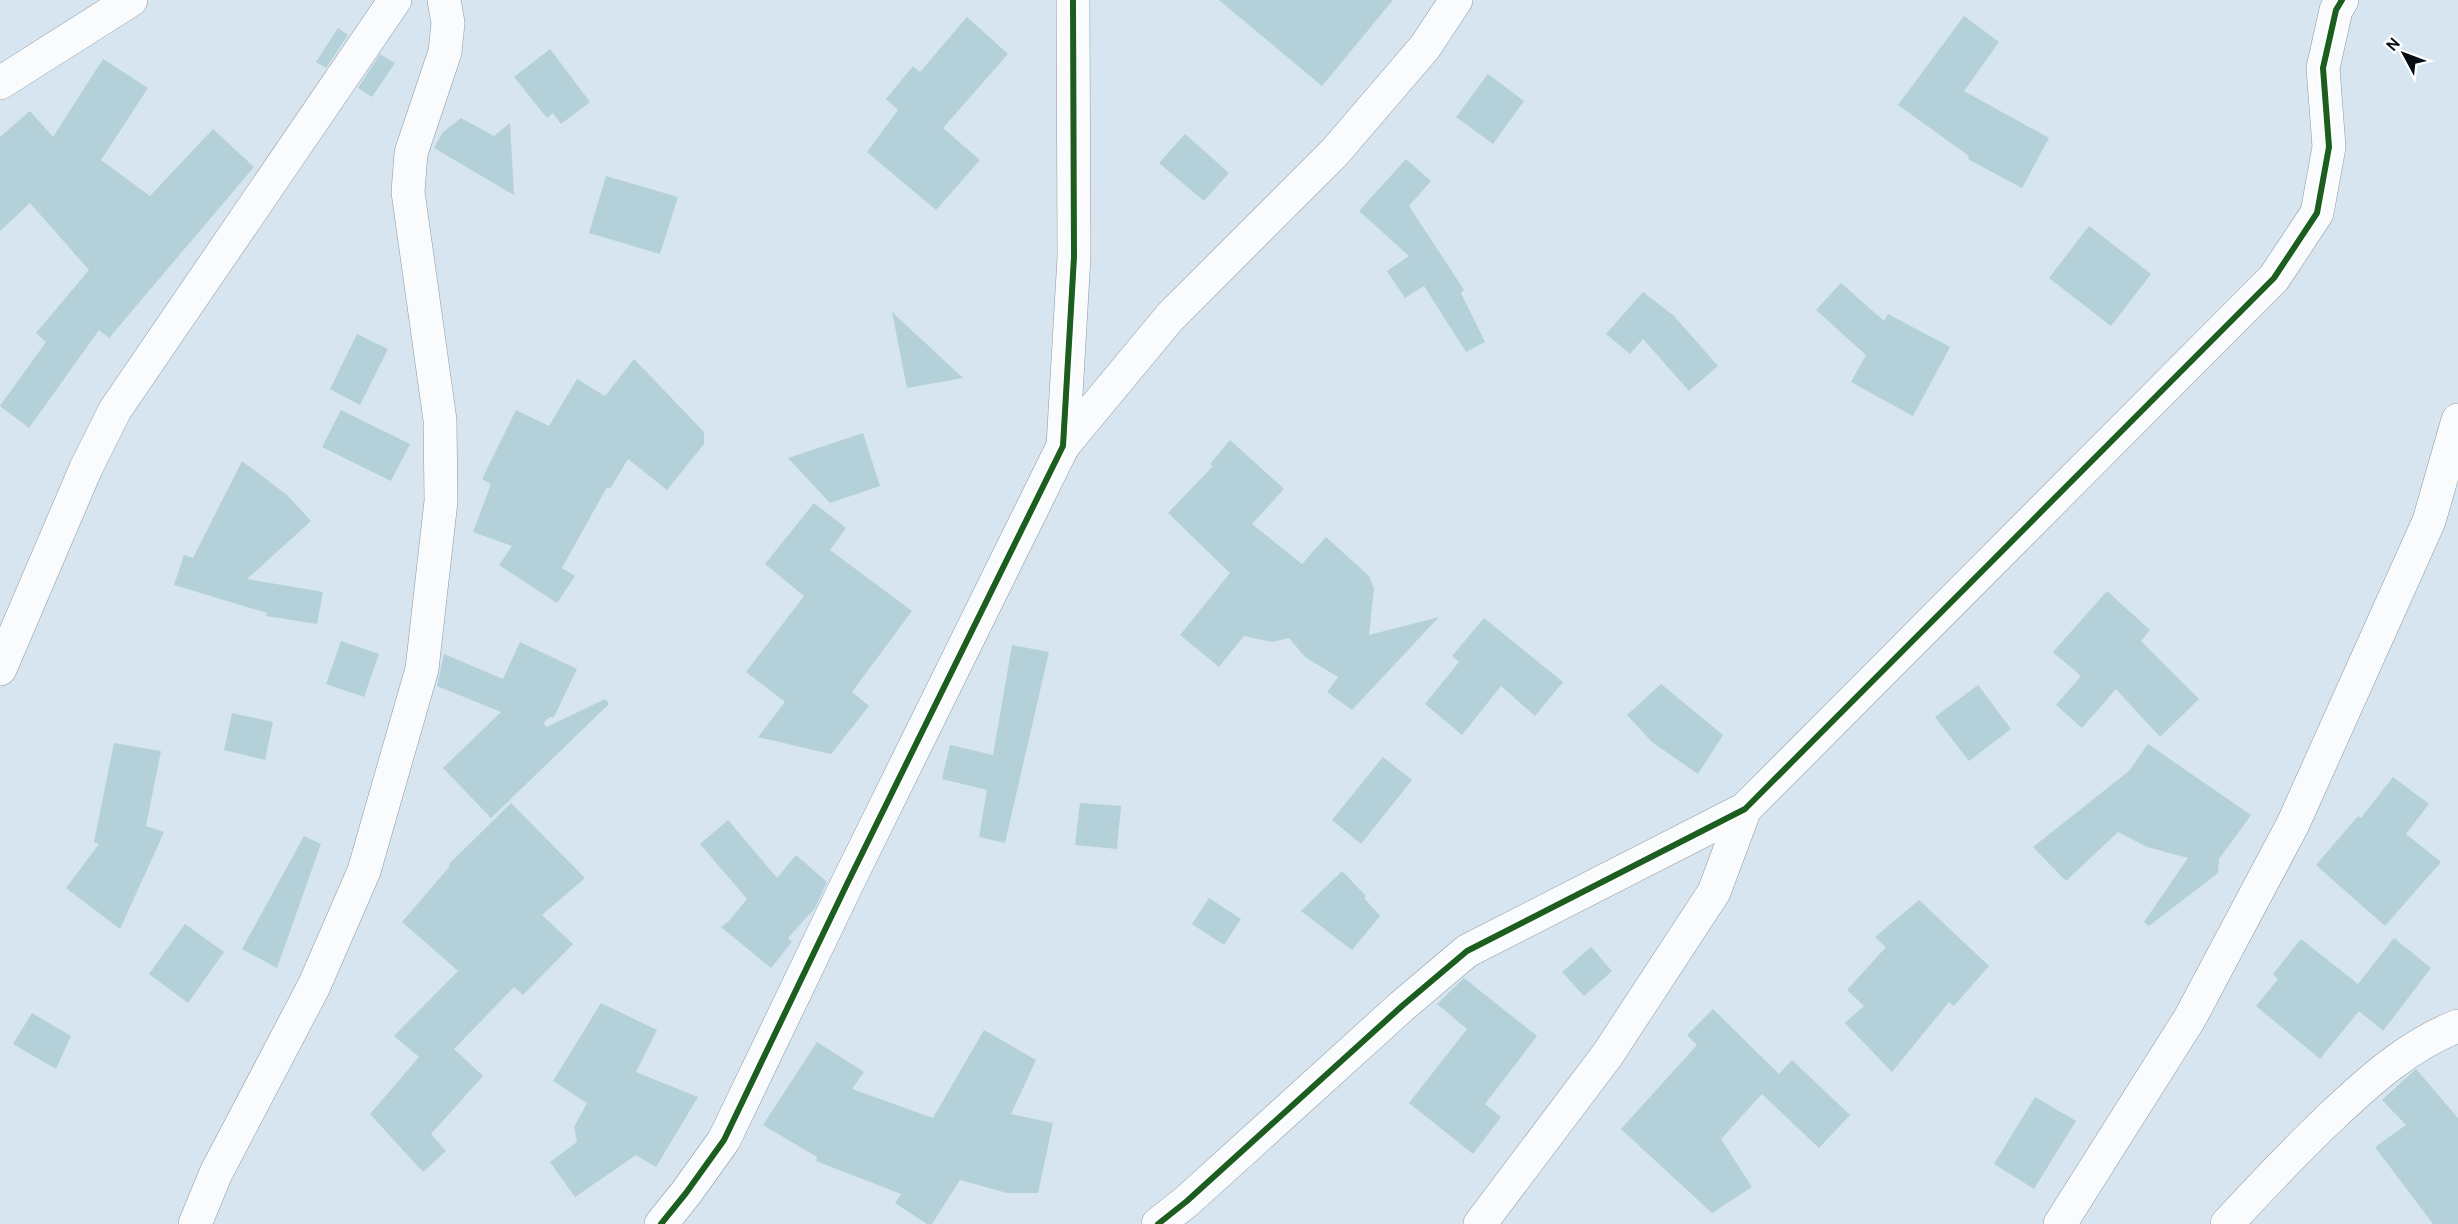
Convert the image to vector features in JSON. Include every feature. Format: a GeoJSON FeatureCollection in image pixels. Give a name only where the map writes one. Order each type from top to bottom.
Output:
{"type":"FeatureCollection","features":[{"type":"Feature","properties":{"kind":"street"},"geometry":{"type":"LineString","coordinates":[[0,83],[131,0]]}},
{"type":"Feature","properties":{"kind":"street"},"geometry":{"type":"LineString","coordinates":[[0,669],[86,468],[115,410],[395,0]]}},
{"type":"Feature","properties":{"kind":"street"},"geometry":{"type":"LineString","coordinates":[[195,1224],[216,1173],[314,986],[364,871],[422,669],[441,501],[440,420],[408,192],[411,153],[445,52],[448,23],[444,0]]}},
{"type":"Feature","properties":{"kind":"street"},"geometry":{"type":"LineString","coordinates":[[1063,446],[1074,257],[1073,0]]}},
{"type":"Feature","properties":{"kind":"street"},"geometry":{"type":"LineString","coordinates":[[661,1224],[724,1140],[852,873],[1063,446],[1170,317],[1335,152],[1425,47],[1456,0]]}},
{"type":"Feature","properties":{"kind":"street"},"geometry":{"type":"LineString","coordinates":[[1158,1224],[1187,1201],[1401,1006],[1467,951],[1745,809],[2274,278],[2317,213],[2329,147],[2323,68],[2336,10],[2342,0]]}},
{"type":"Feature","properties":{"kind":"street"},"geometry":{"type":"LineString","coordinates":[[2060,1224],[2190,1018],[2293,824],[2428,521],[2458,420]]}},
{"type":"Feature","properties":{"kind":"street"},"geometry":{"type":"LineString","coordinates":[[1480,1224],[1608,1054],[1714,892],[1745,809]]}},
{"type":"Feature","properties":{"kind":"street"},"geometry":{"type":"LineString","coordinates":[[2227,1224],[2284,1161],[2368,1082],[2424,1041],[2458,1026]]}},
{"type":"Feature","properties":{"kind":"building"},"geometry":{"type":"Polygon","coordinates":[[[1219,0],[1393,0],[1322,86],[1219,0]]]}},
{"type":"Feature","properties":{"kind":"building"},"geometry":{"type":"Polygon","coordinates":[[[1964,16],[1999,42],[1964,91],[2049,138],[2022,188],[1968,159],[1969,156],[1898,105],[1964,16]]]}},
{"type":"Feature","properties":{"kind":"building"},"geometry":{"type":"Polygon","coordinates":[[[967,17],[1008,54],[943,128],[980,160],[936,210],[867,152],[898,110],[886,99],[913,66],[920,72],[967,17]]]}},
{"type":"Feature","properties":{"kind":"building"},"geometry":{"type":"Polygon","coordinates":[[[338,28],[348,35],[326,68],[316,62],[338,28]]]}},
{"type":"Feature","properties":{"kind":"building"},"geometry":{"type":"Polygon","coordinates":[[[550,49],[590,102],[561,124],[553,113],[547,118],[514,77],[550,49]]]}},
{"type":"Feature","properties":{"kind":"building"},"geometry":{"type":"Polygon","coordinates":[[[380,54],[395,63],[372,97],[358,88],[380,54]]]}},
{"type":"Feature","properties":{"kind":"building"},"geometry":{"type":"Polygon","coordinates":[[[103,59],[148,88],[101,160],[150,196],[213,129],[254,167],[109,338],[99,330],[29,428],[0,406],[46,342],[36,333],[89,270],[30,203],[0,231],[0,137],[30,111],[53,137],[103,59]]]}},
{"type":"Feature","properties":{"kind":"building"},"geometry":{"type":"Polygon","coordinates":[[[1488,74],[1524,101],[1493,144],[1456,117],[1488,74]]]}},
{"type":"Feature","properties":{"kind":"building"},"geometry":{"type":"Polygon","coordinates":[[[461,118],[494,136],[510,123],[514,195],[434,148],[443,132],[461,118]]]}},
{"type":"Feature","properties":{"kind":"building"},"geometry":{"type":"Polygon","coordinates":[[[1185,134],[1229,173],[1204,201],[1159,163],[1185,134]]]}},
{"type":"Feature","properties":{"kind":"building"},"geometry":{"type":"Polygon","coordinates":[[[1406,159],[1431,181],[1409,206],[1464,290],[1461,293],[1485,342],[1466,352],[1424,286],[1405,298],[1387,271],[1409,256],[1359,211],[1406,159]]]}},
{"type":"Feature","properties":{"kind":"building"},"geometry":{"type":"Polygon","coordinates":[[[606,176],[678,197],[660,254],[589,233],[606,176]]]}},
{"type":"Feature","properties":{"kind":"building"},"geometry":{"type":"Polygon","coordinates":[[[2089,226],[2151,274],[2111,326],[2049,278],[2089,226]]]}},
{"type":"Feature","properties":{"kind":"building"},"geometry":{"type":"Polygon","coordinates":[[[1841,283],[1884,321],[1888,314],[1950,347],[1913,416],[1851,382],[1866,355],[1816,310],[1841,283]]]}},
{"type":"Feature","properties":{"kind":"building"},"geometry":{"type":"Polygon","coordinates":[[[1643,292],[1674,316],[1718,366],[1689,391],[1643,339],[1630,354],[1606,334],[1643,292]]]}},
{"type":"Feature","properties":{"kind":"building"},"geometry":{"type":"Polygon","coordinates":[[[892,312],[963,378],[907,388],[892,312]]]}},
{"type":"Feature","properties":{"kind":"building"},"geometry":{"type":"Polygon","coordinates":[[[357,334],[388,349],[360,405],[330,389],[357,334]]]}},
{"type":"Feature","properties":{"kind":"building"},"geometry":{"type":"Polygon","coordinates":[[[634,359],[704,432],[704,444],[667,490],[628,459],[610,489],[607,487],[562,568],[575,576],[557,603],[499,565],[512,546],[473,532],[491,484],[482,479],[516,410],[549,426],[577,379],[605,396],[634,359]]]}},
{"type":"Feature","properties":{"kind":"building"},"geometry":{"type":"Polygon","coordinates":[[[341,410],[410,444],[391,481],[322,447],[341,410]]]}},
{"type":"Feature","properties":{"kind":"building"},"geometry":{"type":"Polygon","coordinates":[[[863,433],[880,486],[830,503],[788,458],[863,433]]]}},
{"type":"Feature","properties":{"kind":"building"},"geometry":{"type":"Polygon","coordinates":[[[1230,440],[1284,489],[1252,524],[1302,564],[1326,537],[1369,576],[1374,588],[1369,635],[1439,617],[1352,710],[1327,692],[1338,677],[1305,657],[1289,638],[1272,642],[1244,636],[1219,667],[1180,635],[1230,573],[1168,513],[1213,466],[1210,464],[1230,440]]]}},
{"type":"Feature","properties":{"kind":"building"},"geometry":{"type":"Polygon","coordinates":[[[242,461],[287,495],[311,521],[247,579],[323,592],[317,624],[266,616],[267,613],[174,585],[184,555],[193,558],[242,461]]]}},
{"type":"Feature","properties":{"kind":"building"},"geometry":{"type":"Polygon","coordinates":[[[814,503],[846,528],[830,550],[912,611],[852,692],[869,706],[831,754],[758,737],[785,702],[746,672],[804,596],[765,564],[814,503]]]}},
{"type":"Feature","properties":{"kind":"building"},"geometry":{"type":"Polygon","coordinates":[[[2107,591],[2150,630],[2141,641],[2199,699],[2160,737],[2116,689],[2082,728],[2056,705],[2081,676],[2053,652],[2107,591]]]}},
{"type":"Feature","properties":{"kind":"building"},"geometry":{"type":"Polygon","coordinates":[[[1484,618],[1563,682],[1535,716],[1501,686],[1462,735],[1425,704],[1459,662],[1452,656],[1484,618]]]}},
{"type":"Feature","properties":{"kind":"building"},"geometry":{"type":"Polygon","coordinates":[[[341,641],[379,654],[364,697],[326,684],[341,641]]]}},
{"type":"Feature","properties":{"kind":"building"},"geometry":{"type":"Polygon","coordinates":[[[520,642],[577,669],[554,717],[550,717],[543,723],[547,727],[605,699],[609,704],[491,818],[443,768],[501,712],[437,686],[444,654],[503,679],[520,642]]]}},
{"type":"Feature","properties":{"kind":"building"},"geometry":{"type":"Polygon","coordinates":[[[1012,645],[1049,652],[1005,843],[979,837],[987,790],[942,779],[950,745],[993,755],[1012,645]]]}},
{"type":"Feature","properties":{"kind":"building"},"geometry":{"type":"Polygon","coordinates":[[[1661,684],[1723,735],[1698,774],[1652,742],[1627,715],[1661,684]]]}},
{"type":"Feature","properties":{"kind":"building"},"geometry":{"type":"Polygon","coordinates":[[[1978,685],[2011,729],[1969,761],[1935,717],[1978,685]]]}},
{"type":"Feature","properties":{"kind":"building"},"geometry":{"type":"Polygon","coordinates":[[[232,713],[273,722],[265,760],[224,750],[232,713]]]}},
{"type":"Feature","properties":{"kind":"building"},"geometry":{"type":"Polygon","coordinates":[[[114,743],[161,751],[146,826],[164,832],[120,929],[66,888],[99,844],[94,842],[114,743]]]}},
{"type":"Feature","properties":{"kind":"building"},"geometry":{"type":"Polygon","coordinates":[[[2148,744],[2251,815],[2219,859],[2218,873],[2149,926],[2144,922],[2188,858],[2147,847],[2118,832],[2066,881],[2033,847],[2129,771],[2148,744]]]}},
{"type":"Feature","properties":{"kind":"building"},"geometry":{"type":"Polygon","coordinates":[[[1383,757],[1412,780],[1361,844],[1332,820],[1383,757]]]}},
{"type":"Feature","properties":{"kind":"building"},"geometry":{"type":"Polygon","coordinates":[[[2393,777],[2429,804],[2406,834],[2441,862],[2385,926],[2316,865],[2358,816],[2361,818],[2393,777]]]}},
{"type":"Feature","properties":{"kind":"building"},"geometry":{"type":"Polygon","coordinates":[[[511,803],[585,878],[542,915],[573,944],[523,995],[514,987],[454,1049],[483,1076],[431,1134],[446,1151],[423,1172],[370,1114],[419,1057],[394,1036],[458,971],[402,922],[450,866],[449,864],[511,803]]]}},
{"type":"Feature","properties":{"kind":"building"},"geometry":{"type":"Polygon","coordinates":[[[1080,803],[1121,806],[1117,849],[1075,845],[1080,803]]]}},
{"type":"Feature","properties":{"kind":"building"},"geometry":{"type":"Polygon","coordinates":[[[728,820],[777,878],[796,855],[827,882],[815,908],[788,938],[792,942],[771,968],[721,927],[747,899],[700,844],[728,820]]]}},
{"type":"Feature","properties":{"kind":"building"},"geometry":{"type":"Polygon","coordinates":[[[304,836],[321,844],[277,968],[242,949],[304,836]]]}},
{"type":"Feature","properties":{"kind":"building"},"geometry":{"type":"Polygon","coordinates":[[[1342,871],[1366,896],[1364,898],[1380,916],[1352,950],[1301,911],[1342,871]]]}},
{"type":"Feature","properties":{"kind":"building"},"geometry":{"type":"Polygon","coordinates":[[[1209,898],[1241,919],[1224,945],[1192,924],[1209,898]]]}},
{"type":"Feature","properties":{"kind":"building"},"geometry":{"type":"Polygon","coordinates":[[[1919,900],[1989,966],[1954,1006],[1949,1002],[1892,1072],[1845,1023],[1864,1006],[1847,990],[1886,947],[1875,937],[1919,900]]]}},
{"type":"Feature","properties":{"kind":"building"},"geometry":{"type":"Polygon","coordinates":[[[185,924],[224,952],[188,1003],[149,974],[185,924]]]}},
{"type":"Feature","properties":{"kind":"building"},"geometry":{"type":"Polygon","coordinates":[[[2394,938],[2431,968],[2383,1031],[2359,1011],[2320,1059],[2256,1006],[2278,979],[2273,974],[2301,939],[2358,984],[2394,938]]]}},
{"type":"Feature","properties":{"kind":"building"},"geometry":{"type":"Polygon","coordinates":[[[1591,947],[1612,971],[1584,996],[1562,972],[1591,947]]]}},
{"type":"Feature","properties":{"kind":"building"},"geometry":{"type":"Polygon","coordinates":[[[1464,978],[1537,1036],[1485,1104],[1501,1117],[1473,1154],[1409,1103],[1467,1029],[1437,1004],[1464,978]]]}},
{"type":"Feature","properties":{"kind":"building"},"geometry":{"type":"Polygon","coordinates":[[[601,1003],[657,1030],[636,1072],[698,1097],[656,1167],[636,1155],[575,1197],[550,1162],[577,1142],[574,1127],[587,1103],[553,1081],[601,1003]]]}},
{"type":"Feature","properties":{"kind":"building"},"geometry":{"type":"Polygon","coordinates":[[[1713,1009],[1779,1074],[1792,1060],[1850,1115],[1819,1148],[1762,1094],[1721,1139],[1752,1187],[1712,1213],[1621,1129],[1697,1045],[1687,1035],[1713,1009]]]}},
{"type":"Feature","properties":{"kind":"building"},"geometry":{"type":"Polygon","coordinates":[[[32,1013],[71,1036],[56,1069],[13,1044],[32,1013]]]}},
{"type":"Feature","properties":{"kind":"building"},"geometry":{"type":"Polygon","coordinates":[[[984,1030],[1036,1060],[1011,1114],[1053,1123],[1038,1193],[1007,1193],[960,1180],[932,1224],[927,1224],[895,1203],[901,1194],[816,1161],[817,1157],[763,1125],[817,1042],[864,1072],[852,1089],[933,1118],[984,1030]]]}},
{"type":"Feature","properties":{"kind":"building"},"geometry":{"type":"Polygon","coordinates":[[[2416,1069],[2458,1118],[2458,1224],[2433,1224],[2375,1147],[2406,1125],[2382,1100],[2416,1069]]]}},
{"type":"Feature","properties":{"kind":"building"},"geometry":{"type":"Polygon","coordinates":[[[2035,1097],[2076,1121],[2034,1189],[1994,1164],[2035,1097]]]}},
{"type":"Feature","properties":{"kind":"cycle path"},"geometry":{"type":"LineString","coordinates":[[661,1224],[724,1140],[847,884],[1063,446],[1074,257],[1073,0]]}},
{"type":"Feature","properties":{"kind":"cycle path"},"geometry":{"type":"LineString","coordinates":[[1158,1224],[1187,1201],[1402,1006],[1467,951],[1745,809],[2274,278],[2317,213],[2329,147],[2323,68],[2336,10],[2342,0]]}}]}
